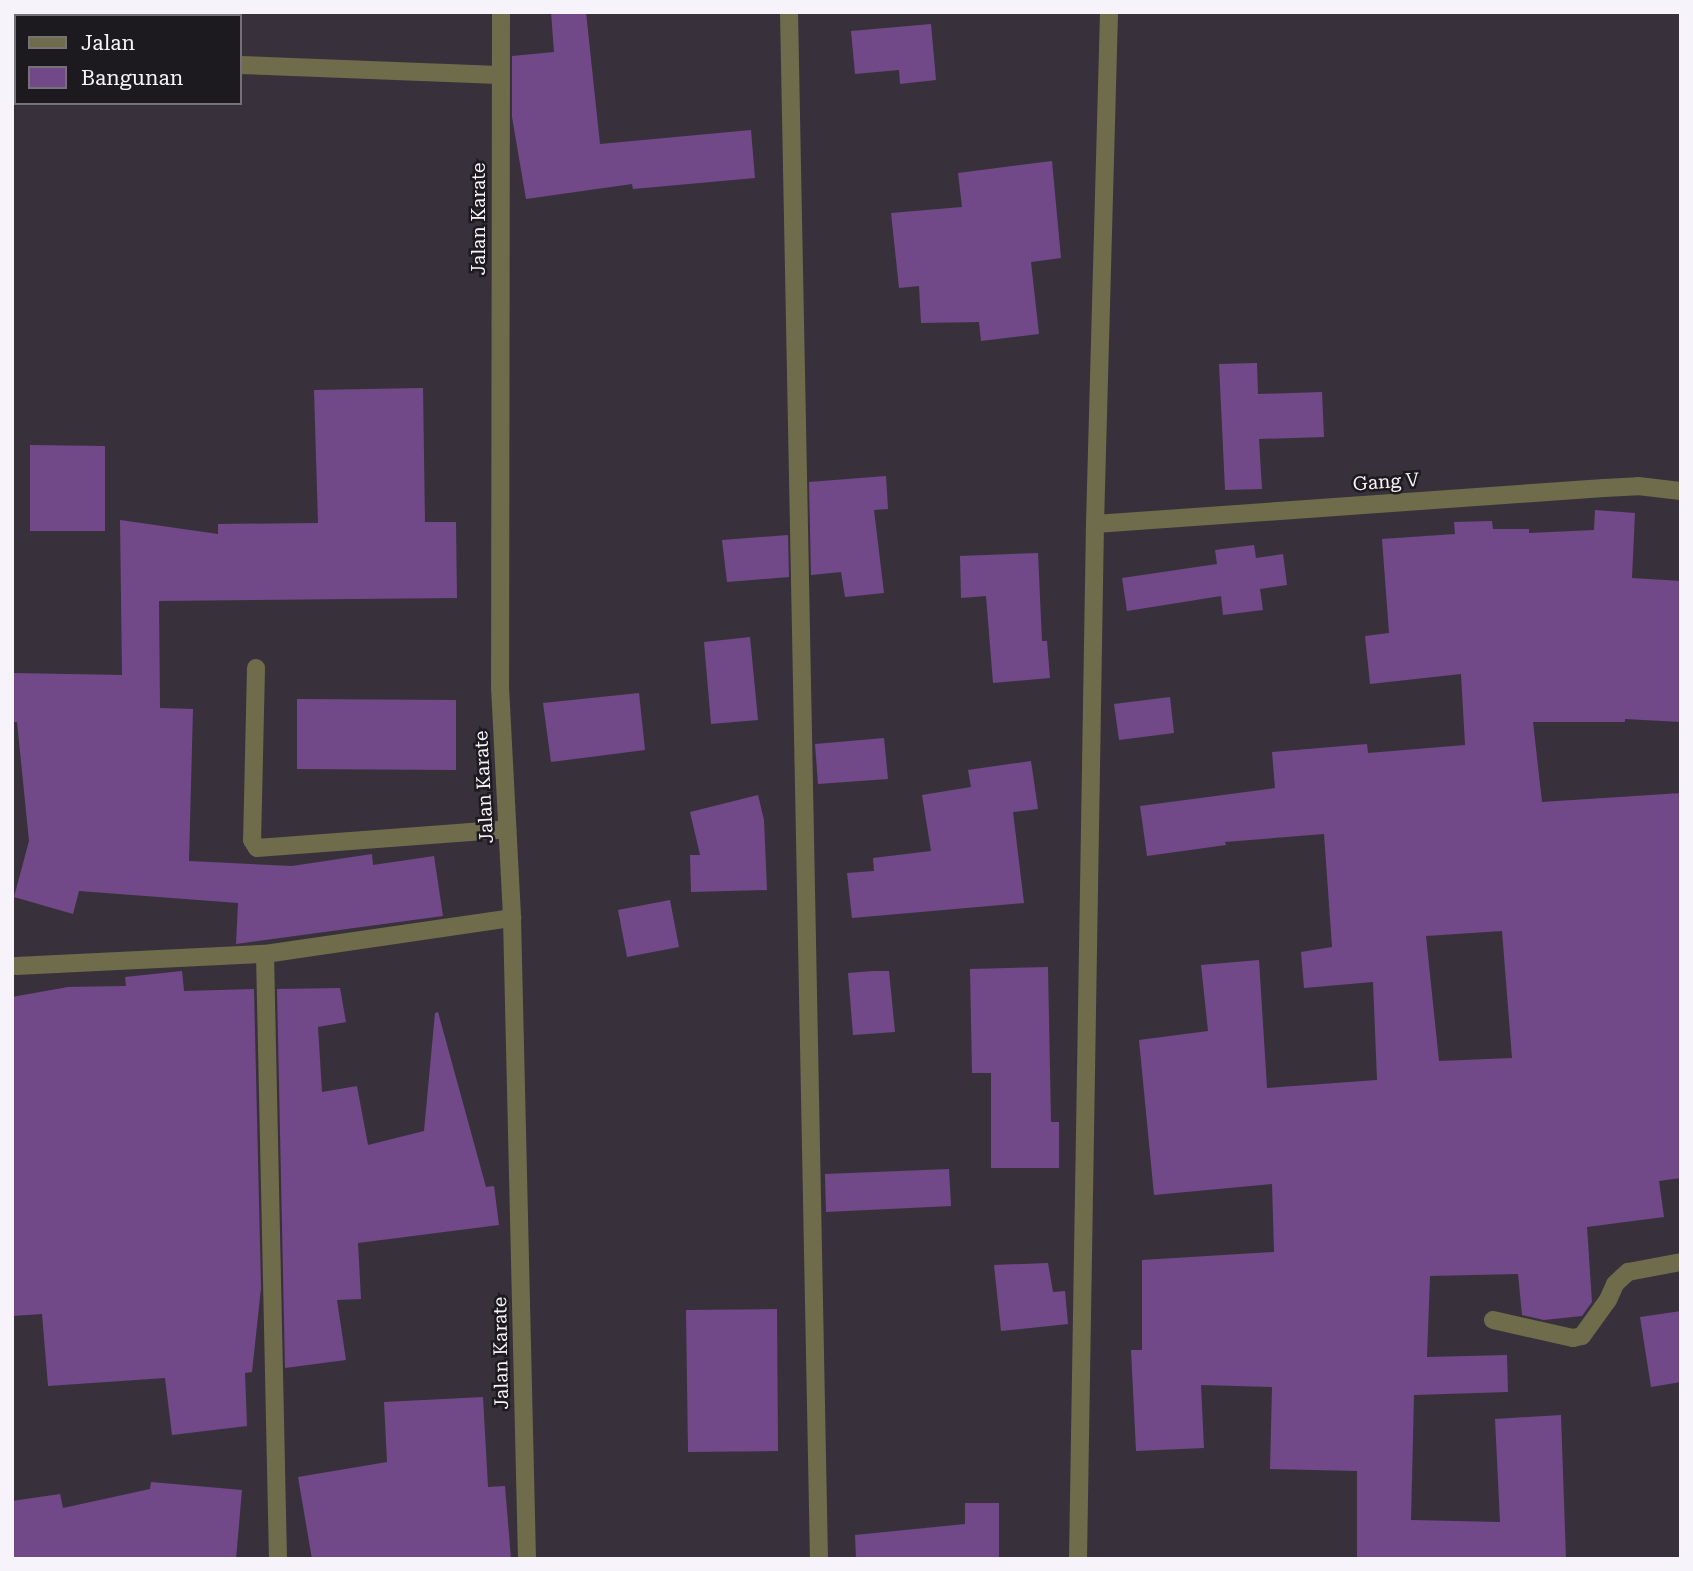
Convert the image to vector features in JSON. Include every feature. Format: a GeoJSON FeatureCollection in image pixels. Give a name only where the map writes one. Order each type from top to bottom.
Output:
{"type":"FeatureCollection","features":[{"type":"Feature","properties":{"kind":"street","name":"Jalan Karate"},"geometry":{"type":"LineString","coordinates":[[501,12],[500,673],[512,918],[527,1559]]}},
{"type":"Feature","properties":{"kind":"street"},"geometry":{"type":"LineString","coordinates":[[789,12],[819,1559]]}},
{"type":"Feature","properties":{"kind":"street"},"geometry":{"type":"LineString","coordinates":[[1078,1559],[1095,524],[1109,12]]}},
{"type":"Feature","properties":{"kind":"street"},"geometry":{"type":"LineString","coordinates":[[242,65],[499,75]]}},
{"type":"Feature","properties":{"kind":"street","name":"Gang V"},"geometry":{"type":"LineString","coordinates":[[1095,524],[1638,486],[1681,491]]}},
{"type":"Feature","properties":{"kind":"street"},"geometry":{"type":"LineString","coordinates":[[256,668],[252,840],[257,849],[508,829]]}},
{"type":"Feature","properties":{"kind":"street"},"geometry":{"type":"LineString","coordinates":[[16,966],[265,954],[512,918]]}},
{"type":"Feature","properties":{"kind":"street"},"geometry":{"type":"LineString","coordinates":[[265,954],[278,1559]]}},
{"type":"Feature","properties":{"kind":"street"},"geometry":{"type":"LineString","coordinates":[[1493,1320],[1573,1338],[1582,1336],[1608,1300],[1615,1284],[1628,1272],[1681,1262]]}},
{"type":"Feature","properties":{"kind":"building"},"geometry":{"type":"Polygon","coordinates":[[[551,12],[586,12],[600,144],[751,130],[755,178],[633,189],[632,184],[526,199],[512,117],[512,56],[554,52],[551,12]]]}},
{"type":"Feature","properties":{"kind":"building"},"geometry":{"type":"Polygon","coordinates":[[[931,24],[936,80],[900,84],[899,70],[855,74],[851,31],[931,24]]]}},
{"type":"Feature","properties":{"kind":"building"},"geometry":{"type":"Polygon","coordinates":[[[1052,161],[1061,258],[1031,262],[1039,334],[981,341],[979,322],[921,323],[919,286],[899,288],[891,213],[962,207],[958,173],[1052,161]]]}},
{"type":"Feature","properties":{"kind":"building"},"geometry":{"type":"Polygon","coordinates":[[[1257,363],[1258,394],[1322,392],[1324,437],[1259,439],[1262,489],[1225,490],[1219,364],[1257,363]]]}},
{"type":"Feature","properties":{"kind":"building"},"geometry":{"type":"Polygon","coordinates":[[[423,388],[425,522],[456,522],[457,598],[159,601],[160,708],[193,709],[189,861],[292,866],[372,854],[373,865],[434,856],[443,916],[236,944],[238,903],[79,891],[73,914],[14,897],[29,841],[17,722],[12,722],[13,673],[122,675],[120,520],[218,534],[218,524],[318,523],[314,390],[423,388]]]}},
{"type":"Feature","properties":{"kind":"building"},"geometry":{"type":"Polygon","coordinates":[[[30,445],[105,446],[105,531],[30,531],[30,445]]]}},
{"type":"Feature","properties":{"kind":"building"},"geometry":{"type":"Polygon","coordinates":[[[886,476],[888,509],[874,510],[884,593],[845,597],[841,572],[811,575],[809,482],[886,476]]]}},
{"type":"Feature","properties":{"kind":"building"},"geometry":{"type":"Polygon","coordinates":[[[1595,510],[1635,513],[1632,578],[1681,581],[1681,722],[1625,719],[1625,722],[1533,722],[1542,802],[1681,793],[1681,1178],[1659,1181],[1664,1217],[1587,1227],[1592,1302],[1582,1316],[1544,1320],[1522,1315],[1518,1274],[1430,1276],[1427,1357],[1507,1355],[1508,1392],[1414,1395],[1411,1520],[1500,1522],[1495,1419],[1561,1415],[1566,1559],[1357,1559],[1357,1471],[1270,1469],[1272,1387],[1201,1385],[1204,1448],[1136,1451],[1131,1350],[1142,1350],[1142,1260],[1274,1252],[1272,1184],[1154,1195],[1139,1040],[1208,1031],[1201,965],[1259,960],[1267,1088],[1377,1080],[1373,982],[1304,988],[1301,952],[1332,947],[1324,834],[1225,842],[1226,845],[1147,856],[1140,806],[1275,788],[1272,752],[1367,744],[1368,753],[1465,745],[1461,674],[1370,684],[1365,636],[1389,633],[1382,539],[1455,534],[1454,522],[1492,521],[1493,529],[1529,529],[1529,533],[1594,530],[1595,510]],[[1502,931],[1426,936],[1439,1061],[1512,1058],[1502,931]]]}},
{"type":"Feature","properties":{"kind":"building"},"geometry":{"type":"Polygon","coordinates":[[[788,535],[789,577],[727,582],[722,540],[788,535]]]}},
{"type":"Feature","properties":{"kind":"building"},"geometry":{"type":"Polygon","coordinates":[[[1254,545],[1256,558],[1283,554],[1287,585],[1260,589],[1263,610],[1223,615],[1221,596],[1127,611],[1122,578],[1217,564],[1215,550],[1254,545]]]}},
{"type":"Feature","properties":{"kind":"building"},"geometry":{"type":"Polygon","coordinates":[[[1038,553],[1042,641],[1047,641],[1050,678],[993,683],[986,596],[961,598],[960,556],[1038,553]]]}},
{"type":"Feature","properties":{"kind":"building"},"geometry":{"type":"Polygon","coordinates":[[[750,637],[758,720],[711,724],[704,642],[750,637]]]}},
{"type":"Feature","properties":{"kind":"building"},"geometry":{"type":"Polygon","coordinates":[[[639,693],[645,750],[551,762],[543,703],[639,693]]]}},
{"type":"Feature","properties":{"kind":"building"},"geometry":{"type":"Polygon","coordinates":[[[1170,697],[1174,733],[1119,740],[1114,704],[1170,697]]]}},
{"type":"Feature","properties":{"kind":"building"},"geometry":{"type":"Polygon","coordinates":[[[297,699],[456,700],[456,770],[297,769],[297,699]]]}},
{"type":"Feature","properties":{"kind":"building"},"geometry":{"type":"Polygon","coordinates":[[[884,738],[888,779],[818,784],[815,744],[884,738]]]}},
{"type":"Feature","properties":{"kind":"building"},"geometry":{"type":"Polygon","coordinates":[[[1031,761],[1038,809],[1013,812],[1024,903],[852,918],[847,873],[874,871],[873,858],[931,851],[922,795],[971,787],[968,770],[1031,761]]]}},
{"type":"Feature","properties":{"kind":"building"},"geometry":{"type":"Polygon","coordinates":[[[758,795],[764,820],[767,890],[691,892],[690,855],[700,855],[690,812],[758,795]]]}},
{"type":"Feature","properties":{"kind":"building"},"geometry":{"type":"Polygon","coordinates":[[[670,900],[679,947],[627,957],[618,910],[670,900]]]}},
{"type":"Feature","properties":{"kind":"building"},"geometry":{"type":"Polygon","coordinates":[[[1048,967],[1051,1122],[1059,1122],[1059,1168],[991,1168],[991,1073],[972,1073],[970,969],[1048,967]]]}},
{"type":"Feature","properties":{"kind":"building"},"geometry":{"type":"Polygon","coordinates":[[[182,971],[184,991],[254,989],[261,1288],[252,1372],[245,1373],[247,1426],[172,1435],[165,1378],[48,1386],[42,1314],[12,1316],[12,997],[68,987],[126,986],[125,977],[182,971]]]}},
{"type":"Feature","properties":{"kind":"building"},"geometry":{"type":"Polygon","coordinates":[[[889,971],[895,1032],[853,1035],[848,973],[889,971]]]}},
{"type":"Feature","properties":{"kind":"building"},"geometry":{"type":"Polygon","coordinates":[[[340,988],[346,1022],[318,1027],[322,1092],[357,1086],[368,1145],[424,1131],[435,1013],[438,1012],[486,1187],[494,1186],[499,1225],[358,1243],[361,1299],[337,1300],[346,1360],[285,1368],[277,989],[340,988]]]}},
{"type":"Feature","properties":{"kind":"building"},"geometry":{"type":"Polygon","coordinates":[[[949,1169],[951,1206],[826,1212],[825,1174],[949,1169]]]}},
{"type":"Feature","properties":{"kind":"building"},"geometry":{"type":"Polygon","coordinates":[[[1048,1263],[1053,1292],[1065,1291],[1068,1324],[1001,1331],[994,1265],[1048,1263]]]}},
{"type":"Feature","properties":{"kind":"building"},"geometry":{"type":"Polygon","coordinates":[[[777,1309],[778,1451],[688,1452],[686,1310],[777,1309]]]}},
{"type":"Feature","properties":{"kind":"building"},"geometry":{"type":"Polygon","coordinates":[[[1681,1311],[1681,1382],[1651,1387],[1640,1317],[1681,1311]]]}},
{"type":"Feature","properties":{"kind":"building"},"geometry":{"type":"Polygon","coordinates":[[[483,1397],[488,1487],[505,1486],[511,1559],[312,1559],[298,1477],[387,1462],[384,1402],[483,1397]]]}},
{"type":"Feature","properties":{"kind":"building"},"geometry":{"type":"Polygon","coordinates":[[[151,1482],[242,1490],[236,1559],[12,1559],[12,1501],[60,1494],[63,1508],[150,1489],[151,1482]]]}},
{"type":"Feature","properties":{"kind":"building"},"geometry":{"type":"Polygon","coordinates":[[[965,1503],[999,1503],[999,1559],[856,1559],[855,1535],[965,1524],[965,1503]]]}}]}
